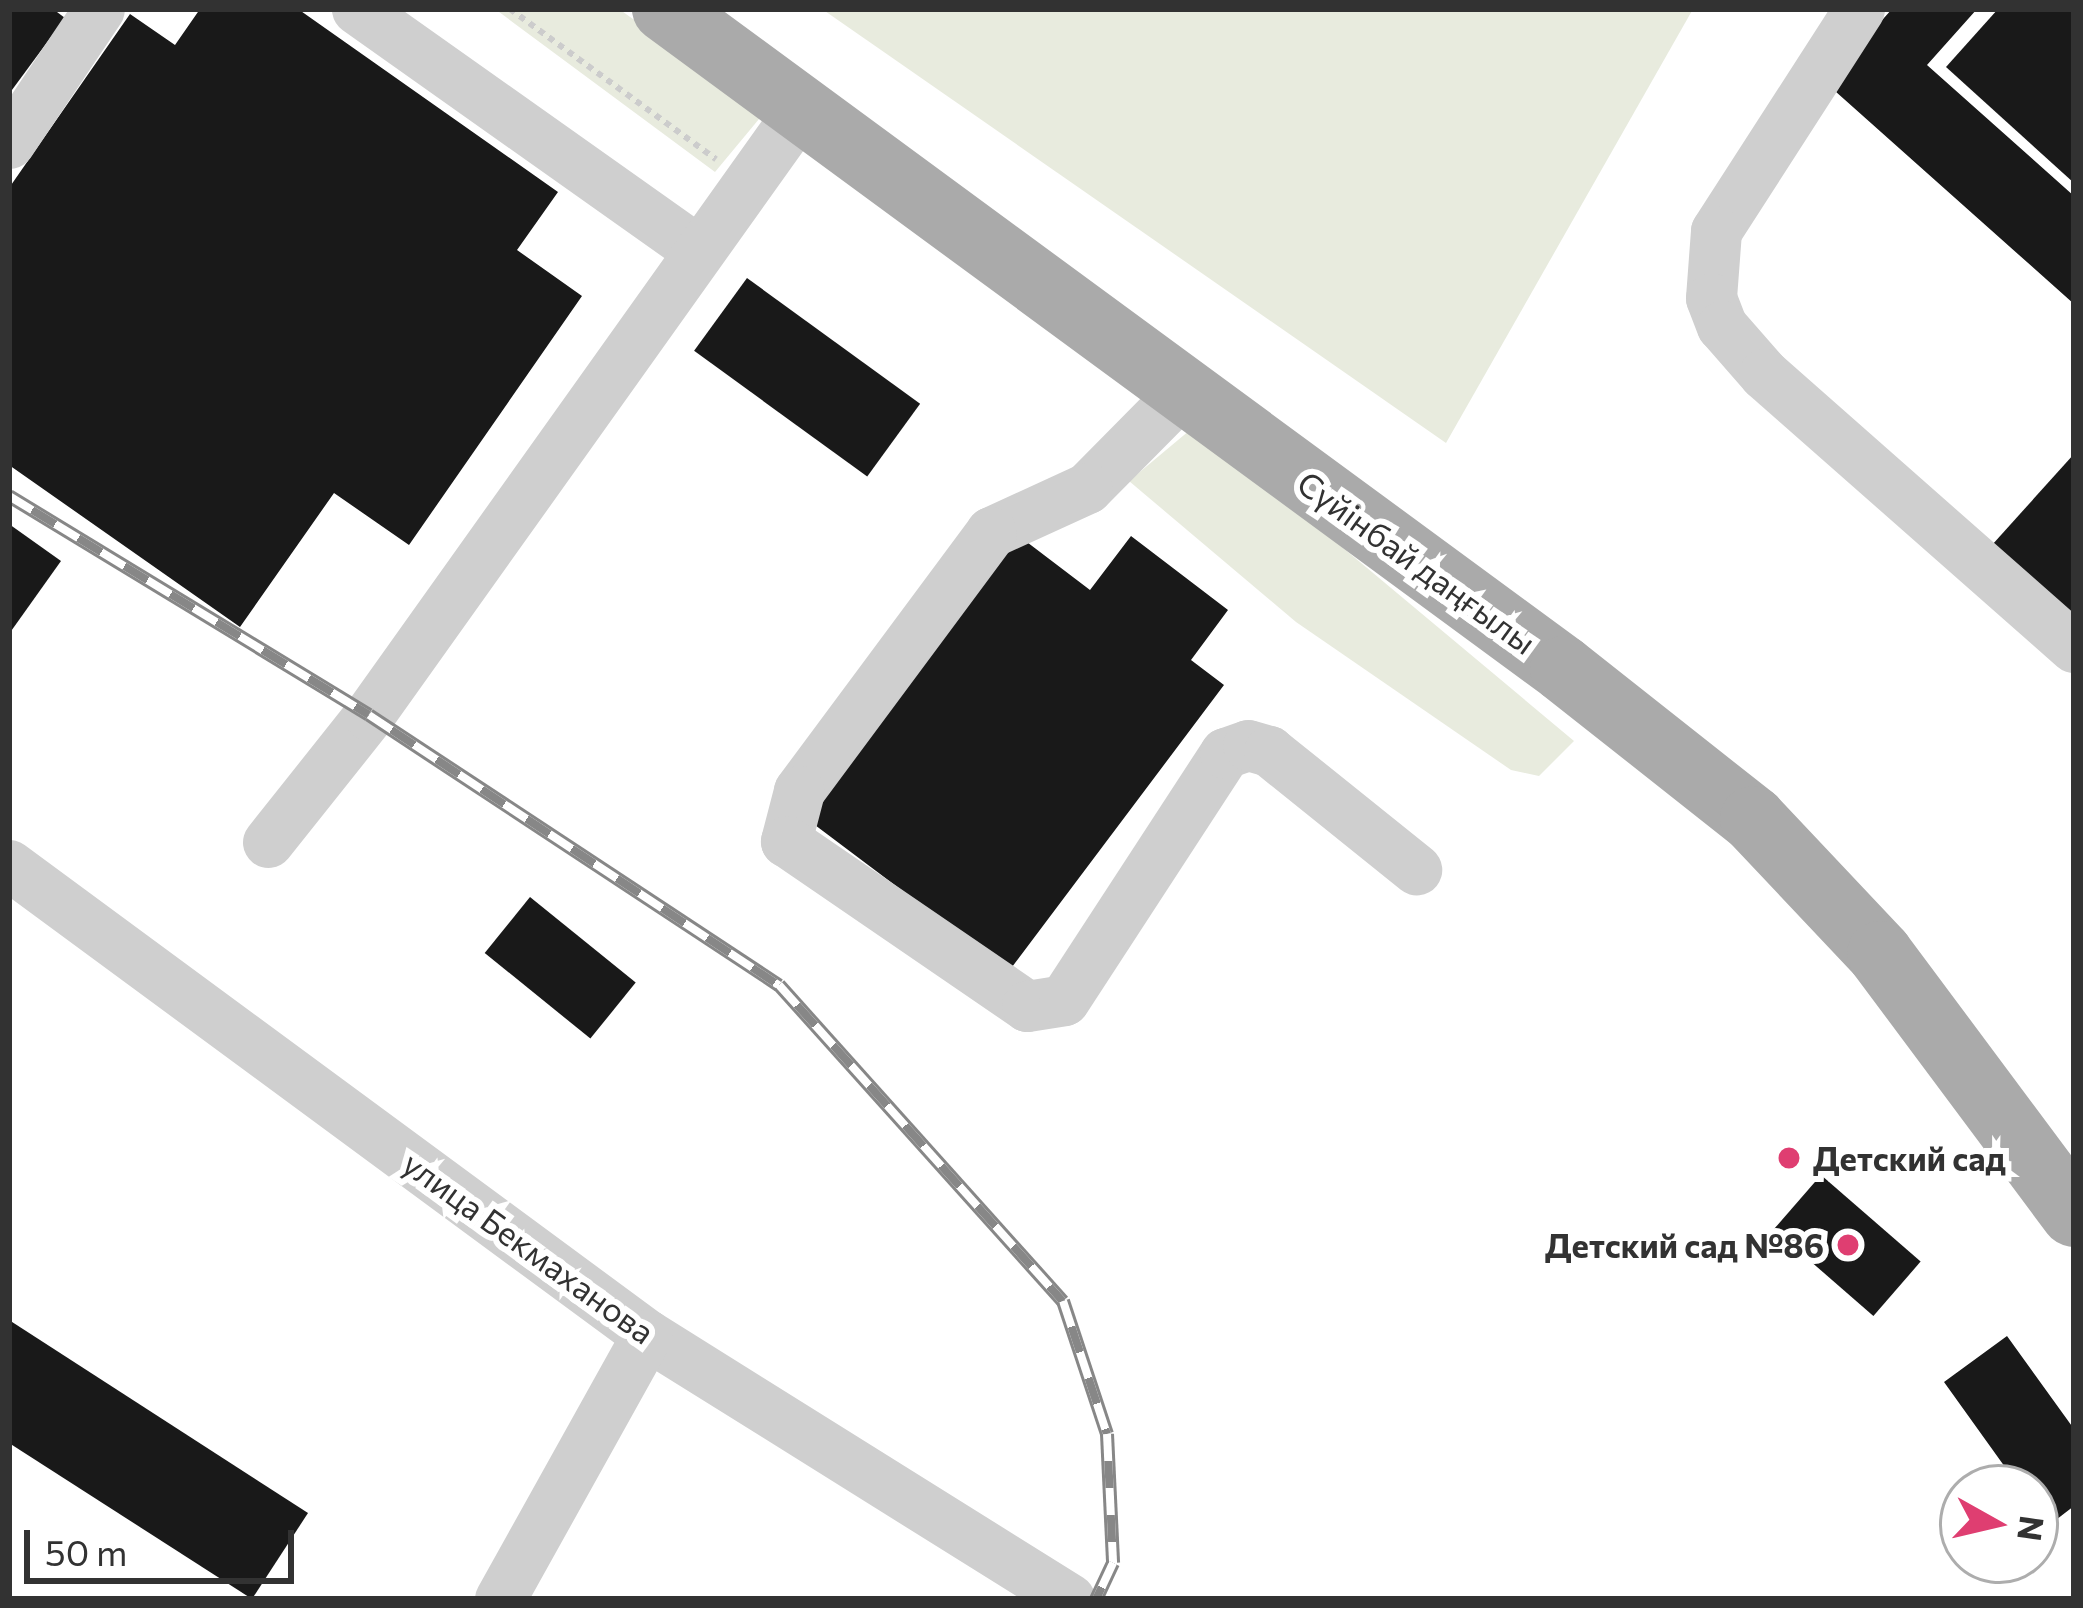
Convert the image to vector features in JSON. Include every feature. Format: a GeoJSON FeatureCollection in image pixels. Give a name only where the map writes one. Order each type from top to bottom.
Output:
{"type":"FeatureCollection","features":[{"type":"Feature","properties":{"kind":"main road","name":"Сүйінбай даңғылы"},"geometry":{"type":"LineString","coordinates":[[665,9],[1184,390],[1753,818],[1880,954],[2074,1214]]}},
{"type":"Feature","properties":{"kind":"street"},"geometry":{"type":"LineString","coordinates":[[9,143],[98,9]]}},
{"type":"Feature","properties":{"kind":"street"},"geometry":{"type":"LineString","coordinates":[[357,9],[698,250]]}},
{"type":"Feature","properties":{"kind":"street"},"geometry":{"type":"LineString","coordinates":[[1859,9],[1716,231],[1711,298],[1722,326],[1764,374],[2074,647]]}},
{"type":"Feature","properties":{"kind":"street"},"geometry":{"type":"LineString","coordinates":[[268,842],[369,715],[801,109]]}},
{"type":"Feature","properties":{"kind":"street"},"geometry":{"type":"LineString","coordinates":[[1184,390],[1087,488],[991,532],[799,791],[786,841],[1027,1006],[1064,1000],[1226,753],[1248,745],[1269,751],[1416,869]]}},
{"type":"Feature","properties":{"kind":"street","name":"улица Бекмаханова"},"geometry":{"type":"LineString","coordinates":[[9,865],[647,1335],[1042,1592]]}},
{"type":"Feature","properties":{"kind":"street"},"geometry":{"type":"LineString","coordinates":[[500,1599],[647,1335]]}},
{"type":"Feature","properties":{"kind":"path"},"geometry":{"type":"LineString","coordinates":[[510,9],[747,182]]}},
{"type":"Feature","properties":{"kind":"shaded area"},"geometry":{"type":"Polygon","coordinates":[[[495,9],[619,9],[764,113],[715,172],[495,9]]]}},
{"type":"Feature","properties":{"kind":"shaded area"},"geometry":{"type":"Polygon","coordinates":[[[822,9],[1693,9],[1446,443],[822,9]]]}},
{"type":"Feature","properties":{"kind":"shaded area"},"geometry":{"type":"Polygon","coordinates":[[[1196,425],[1574,741],[1539,776],[1511,770],[1296,622],[1129,481],[1196,425]]]}},
{"type":"Feature","properties":{"kind":"building"},"geometry":{"type":"Polygon","coordinates":[[[9,9],[53,9],[65,18],[9,94],[9,9]]]}},
{"type":"Feature","properties":{"kind":"building"},"geometry":{"type":"Polygon","coordinates":[[[200,9],[298,9],[558,192],[517,250],[582,296],[409,545],[334,493],[240,627],[9,465],[9,188],[130,14],[175,45],[200,9]]]}},
{"type":"Feature","properties":{"kind":"building"},"geometry":{"type":"Polygon","coordinates":[[[1892,9],[1977,9],[1927,65],[2074,196],[2074,304],[1826,83],[1892,9]]]}},
{"type":"Feature","properties":{"kind":"building"},"geometry":{"type":"Polygon","coordinates":[[[1998,9],[2074,9],[2074,183],[1946,67],[1998,9]]]}},
{"type":"Feature","properties":{"kind":"building"},"geometry":{"type":"Polygon","coordinates":[[[747,278],[920,404],[867,477],[694,351],[747,278]]]}},
{"type":"Feature","properties":{"kind":"building"},"geometry":{"type":"Polygon","coordinates":[[[2074,454],[2074,638],[1983,555],[2074,454]]]}},
{"type":"Feature","properties":{"kind":"building"},"geometry":{"type":"Polygon","coordinates":[[[9,524],[61,561],[9,634],[9,524]]]}},
{"type":"Feature","properties":{"kind":"building"},"geometry":{"type":"Polygon","coordinates":[[[1015,533],[1090,590],[1131,536],[1228,610],[1191,660],[1224,685],[1009,971],[803,816],[1015,533]]]}},
{"type":"Feature","properties":{"kind":"building"},"geometry":{"type":"Polygon","coordinates":[[[530,897],[636,983],[590,1039],[485,953],[530,897]]]}},
{"type":"Feature","properties":{"kind":"building","name":"Детский сад №86"},"geometry":{"type":"Polygon","coordinates":[[[1821,1175],[1921,1262],[1873,1316],[1774,1229],[1821,1175]]]}},
{"type":"Feature","properties":{"kind":"building"},"geometry":{"type":"Polygon","coordinates":[[[9,1320],[308,1513],[252,1599],[9,1443],[9,1320]]]}},
{"type":"Feature","properties":{"kind":"building"},"geometry":{"type":"Polygon","coordinates":[[[2007,1336],[2074,1429],[2074,1506],[2059,1518],[2059,1464],[2003,1464],[1944,1382],[2007,1336]]]}},
{"type":"Feature","properties":{"kind":"railway"},"geometry":{"type":"LineString","coordinates":[[9,496],[369,715],[779,985],[1063,1301],[1107,1434],[1113,1563],[1096,1599]]}},
{"type":"Feature","properties":{"kind":"place","name":"Детский сад"},"geometry":{"type":"Point","coordinates":[1789,1158]}},
{"type":"Feature","properties":{"kind":"place","name":"Детский сад №86"},"geometry":{"type":"Point","coordinates":[1848,1245]}}]}
